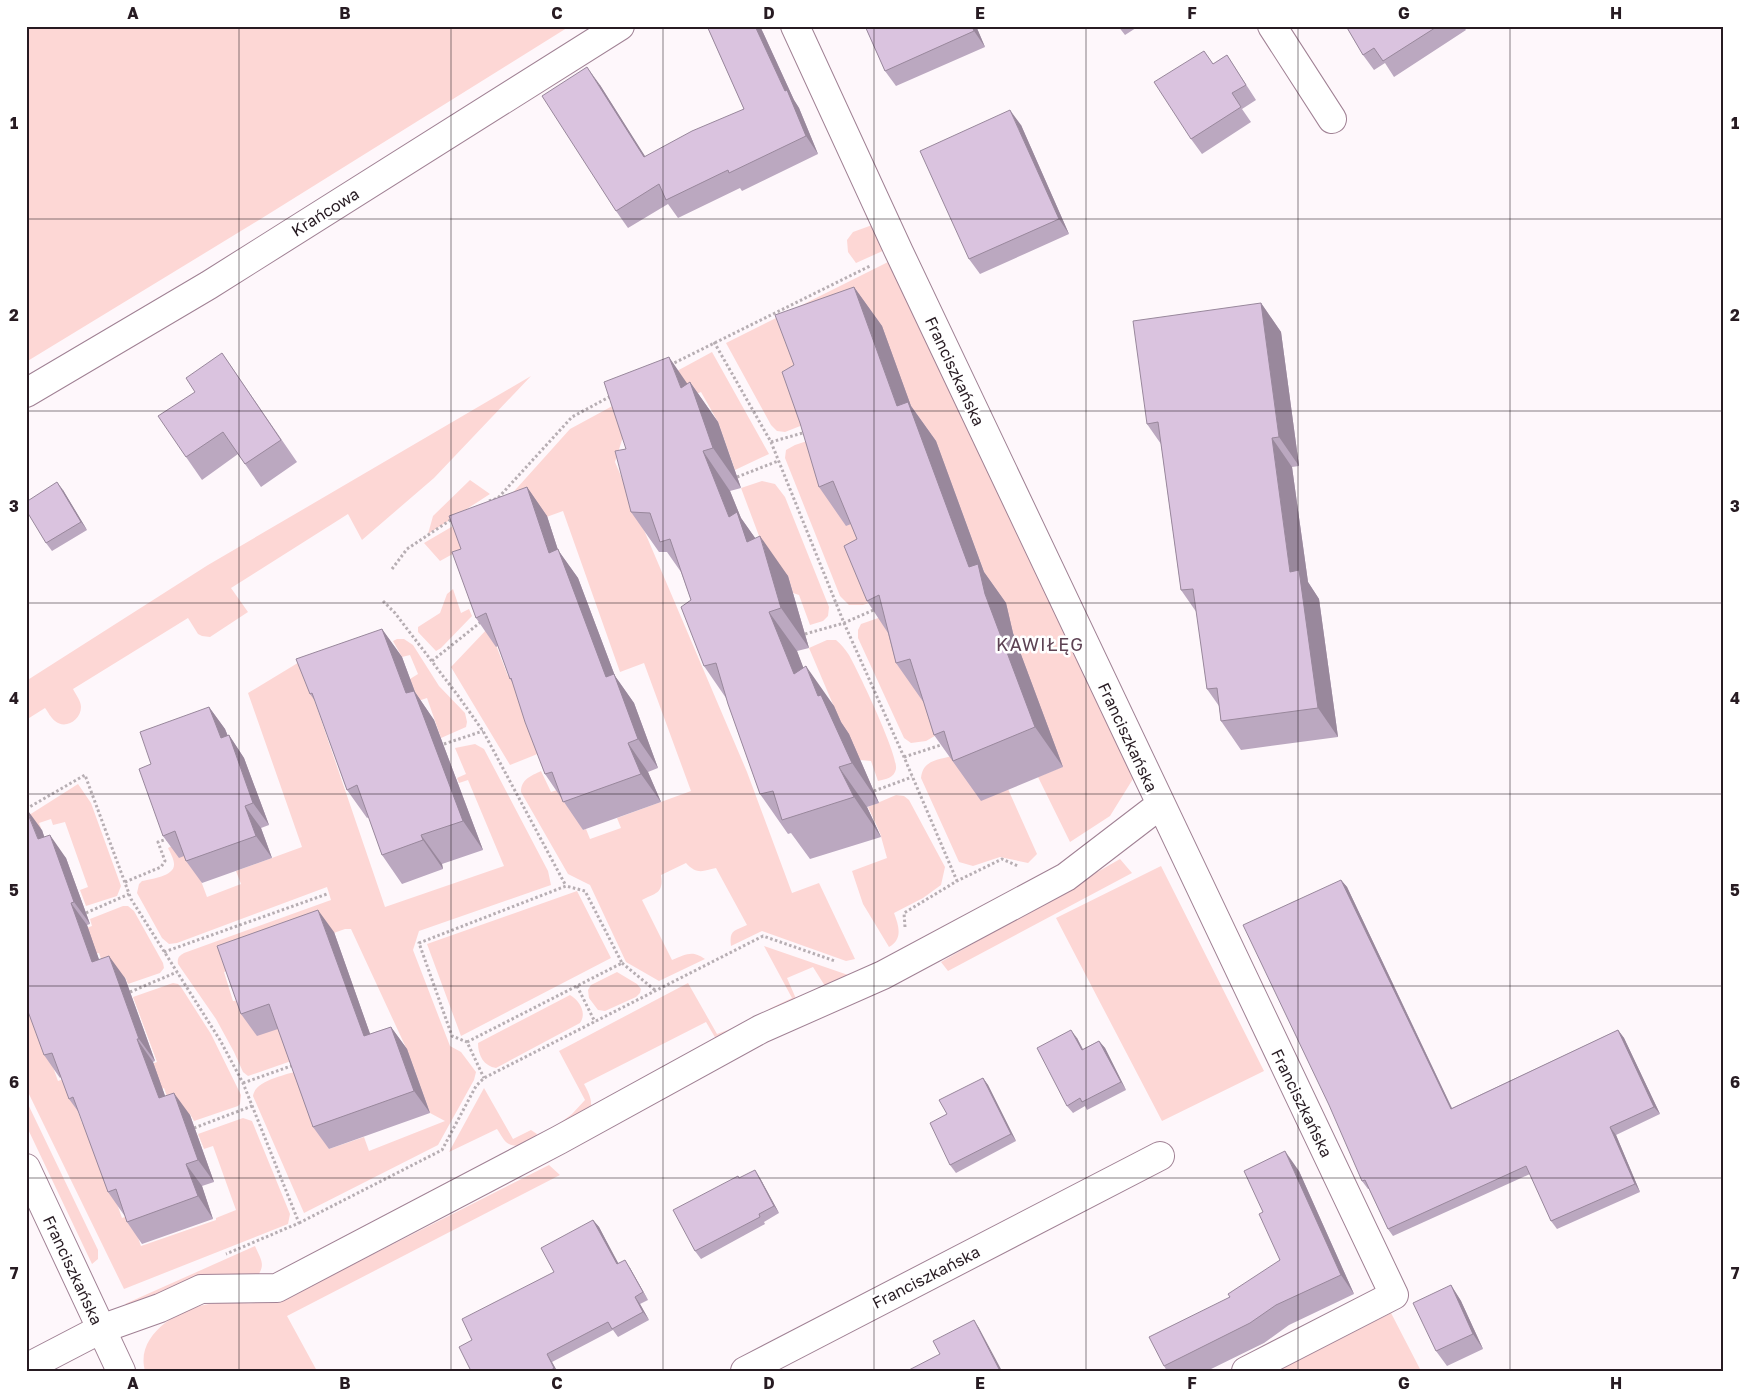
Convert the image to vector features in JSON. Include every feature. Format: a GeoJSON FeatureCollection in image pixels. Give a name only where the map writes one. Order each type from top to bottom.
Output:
{"type":"FeatureCollection","features":[{"type":"Feature","properties":{"kind":"street","name":"Krańcowa"},"geometry":{"type":"LineString","coordinates":[[26,393],[210,285],[620,26]]}},
{"type":"Feature","properties":{"kind":"street","name":"Franciszkańska"},"geometry":{"type":"LineString","coordinates":[[795,26],[898,252],[1394,1296],[1246,1371]]}},
{"type":"Feature","properties":{"kind":"street"},"geometry":{"type":"LineString","coordinates":[[1272,26],[1332,118]]}},
{"type":"Feature","properties":{"kind":"street"},"geometry":{"type":"LineString","coordinates":[[26,1368],[101,1329],[160,1308],[201,1289],[277,1288],[559,1140],[760,1028],[883,975],[1066,877],[1160,805]]}},
{"type":"Feature","properties":{"kind":"street","name":"Franciszkańska"},"geometry":{"type":"LineString","coordinates":[[745,1371],[1160,1156]]}},
{"type":"Feature","properties":{"kind":"street","name":"Franciszkańska"},"geometry":{"type":"LineString","coordinates":[[26,1168],[121,1371]]}},
{"type":"Feature","properties":{"kind":"path"},"geometry":{"type":"LineString","coordinates":[[664,368],[898,252]]}},
{"type":"Feature","properties":{"kind":"path"},"geometry":{"type":"LineString","coordinates":[[714,342],[771,442],[844,623],[957,881]]}},
{"type":"Feature","properties":{"kind":"path"},"geometry":{"type":"LineString","coordinates":[[481,504],[498,498],[572,417],[614,395]]}},
{"type":"Feature","properties":{"kind":"path"},"geometry":{"type":"LineString","coordinates":[[771,442],[807,431]]}},
{"type":"Feature","properties":{"kind":"path"},"geometry":{"type":"LineString","coordinates":[[737,477],[778,462]]}},
{"type":"Feature","properties":{"kind":"path"},"geometry":{"type":"LineString","coordinates":[[392,569],[407,549],[456,516]]}},
{"type":"Feature","properties":{"kind":"path"},"geometry":{"type":"LineString","coordinates":[[382,601],[395,613],[483,731],[566,886]]}},
{"type":"Feature","properties":{"kind":"path"},"geometry":{"type":"LineString","coordinates":[[805,634],[844,623],[881,607]]}},
{"type":"Feature","properties":{"kind":"path"},"geometry":{"type":"LineString","coordinates":[[432,661],[486,619]]}},
{"type":"Feature","properties":{"kind":"path"},"geometry":{"type":"LineString","coordinates":[[444,744],[483,731]]}},
{"type":"Feature","properties":{"kind":"path"},"geometry":{"type":"LineString","coordinates":[[904,757],[951,741]]}},
{"type":"Feature","properties":{"kind":"path"},"geometry":{"type":"LineString","coordinates":[[26,809],[85,775],[129,894],[220,1040],[243,1083],[300,1222]]}},
{"type":"Feature","properties":{"kind":"path"},"geometry":{"type":"LineString","coordinates":[[874,791],[912,777]]}},
{"type":"Feature","properties":{"kind":"path"},"geometry":{"type":"LineString","coordinates":[[124,882],[161,867],[165,861],[158,842],[171,837]]}},
{"type":"Feature","properties":{"kind":"path"},"geometry":{"type":"LineString","coordinates":[[905,935],[904,912],[957,881],[1002,859],[1025,869]]}},
{"type":"Feature","properties":{"kind":"path"},"geometry":{"type":"LineString","coordinates":[[484,1078],[467,1042],[452,1036],[419,943],[566,886],[585,891],[622,963],[656,991]]}},
{"type":"Feature","properties":{"kind":"path"},"geometry":{"type":"LineString","coordinates":[[86,912],[129,894]]}},
{"type":"Feature","properties":{"kind":"path"},"geometry":{"type":"LineString","coordinates":[[164,952],[327,894]]}},
{"type":"Feature","properties":{"kind":"path"},"geometry":{"type":"LineString","coordinates":[[218,1258],[300,1222],[442,1150],[476,1086],[484,1078],[763,936],[836,961]]}},
{"type":"Feature","properties":{"kind":"path"},"geometry":{"type":"LineString","coordinates":[[467,1042],[622,963]]}},
{"type":"Feature","properties":{"kind":"path"},"geometry":{"type":"LineString","coordinates":[[130,992],[177,972]]}},
{"type":"Feature","properties":{"kind":"path"},"geometry":{"type":"LineString","coordinates":[[577,986],[595,1022]]}},
{"type":"Feature","properties":{"kind":"path"},"geometry":{"type":"LineString","coordinates":[[243,1083],[298,1064]]}},
{"type":"Feature","properties":{"kind":"path"},"geometry":{"type":"LineString","coordinates":[[194,1128],[252,1106]]}},
{"type":"Feature","properties":{"kind":"shaded area"},"geometry":{"type":"Polygon","coordinates":[[[26,26],[570,26],[259,220],[26,362],[26,26]]]}},
{"type":"Feature","properties":{"kind":"shaded area"},"geometry":{"type":"Polygon","coordinates":[[[875,224],[887,249],[856,263],[848,252],[847,240],[853,232],[875,224]]]}},
{"type":"Feature","properties":{"kind":"shaded area"},"geometry":{"type":"Polygon","coordinates":[[[892,260],[1136,774],[1110,816],[1070,842],[1038,777],[1062,767],[1013,633],[997,607],[936,442],[813,421],[785,432],[777,431],[771,425],[726,343],[892,260]]]}},
{"type":"Feature","properties":{"kind":"shaded area"},"geometry":{"type":"Polygon","coordinates":[[[712,352],[769,454],[735,470],[718,422],[701,392],[628,421],[615,462],[747,772],[792,893],[819,883],[855,959],[846,961],[762,931],[731,946],[733,932],[747,925],[716,868],[697,871],[686,863],[661,875],[662,881],[658,892],[642,900],[672,960],[689,954],[705,959],[659,981],[626,962],[590,885],[568,874],[521,792],[525,781],[530,776],[541,771],[551,792],[560,789],[583,830],[586,829],[590,839],[621,828],[617,818],[691,791],[644,663],[620,672],[563,511],[469,545],[440,561],[424,543],[477,512],[499,508],[570,429],[712,352]]]}},
{"type":"Feature","properties":{"kind":"shaded area"},"geometry":{"type":"Polygon","coordinates":[[[531,376],[434,478],[362,540],[348,514],[231,588],[248,612],[210,637],[198,634],[188,618],[73,689],[81,707],[78,716],[72,722],[59,724],[45,708],[26,720],[26,681],[208,565],[531,376]]]}},
{"type":"Feature","properties":{"kind":"shaded area"},"geometry":{"type":"Polygon","coordinates":[[[819,437],[861,520],[878,600],[863,605],[849,605],[840,596],[785,458],[786,450],[819,437]]]}},
{"type":"Feature","properties":{"kind":"shaded area"},"geometry":{"type":"Polygon","coordinates":[[[470,480],[490,494],[428,534],[433,516],[470,480]]]}},
{"type":"Feature","properties":{"kind":"shaded area"},"geometry":{"type":"Polygon","coordinates":[[[762,481],[775,484],[785,497],[829,607],[828,616],[823,621],[810,625],[799,595],[793,593],[788,576],[765,552],[741,488],[762,481]]]}},
{"type":"Feature","properties":{"kind":"shaded area"},"geometry":{"type":"Polygon","coordinates":[[[453,589],[461,613],[469,609],[472,616],[436,651],[418,632],[418,627],[440,613],[447,594],[453,589]]]}},
{"type":"Feature","properties":{"kind":"shaded area"},"geometry":{"type":"Polygon","coordinates":[[[884,616],[924,703],[947,729],[926,741],[911,743],[904,738],[858,638],[858,630],[861,624],[884,616]]]}},
{"type":"Feature","properties":{"kind":"shaded area"},"geometry":{"type":"Polygon","coordinates":[[[489,627],[508,676],[518,672],[545,751],[510,765],[451,667],[489,627]]]}},
{"type":"Feature","properties":{"kind":"shaded area"},"geometry":{"type":"Polygon","coordinates":[[[404,639],[413,645],[439,686],[465,713],[466,727],[441,738],[427,698],[418,701],[410,679],[418,674],[410,655],[402,657],[393,641],[404,639]]]}},
{"type":"Feature","properties":{"kind":"shaded area"},"geometry":{"type":"Polygon","coordinates":[[[827,640],[836,640],[847,653],[877,712],[895,760],[896,769],[889,778],[878,781],[871,761],[860,760],[846,735],[809,648],[827,640]]]}},
{"type":"Feature","properties":{"kind":"shaded area"},"geometry":{"type":"Polygon","coordinates":[[[301,661],[385,907],[504,866],[468,780],[459,783],[457,778],[466,774],[455,748],[475,744],[484,749],[548,871],[551,885],[419,931],[413,950],[450,1046],[461,1052],[476,1072],[474,1080],[438,1145],[304,1213],[253,1096],[255,1090],[265,1082],[300,1070],[329,1149],[364,1137],[369,1151],[445,1121],[430,1113],[408,1052],[351,929],[345,929],[224,972],[233,1001],[244,1000],[285,1026],[297,1059],[248,1076],[243,1072],[216,1019],[178,964],[178,959],[184,953],[331,900],[327,887],[177,943],[169,944],[162,938],[137,893],[139,884],[142,881],[162,876],[171,871],[174,864],[168,848],[174,845],[191,854],[207,897],[241,884],[236,871],[302,847],[248,693],[301,661]]]}},
{"type":"Feature","properties":{"kind":"shaded area"},"geometry":{"type":"Polygon","coordinates":[[[956,755],[972,771],[1008,789],[1037,854],[1028,863],[1000,857],[973,866],[959,862],[921,778],[922,772],[928,764],[938,759],[956,755]]]}},
{"type":"Feature","properties":{"kind":"shaded area"},"geometry":{"type":"Polygon","coordinates":[[[78,784],[91,803],[121,886],[117,896],[86,906],[80,890],[88,887],[65,822],[53,825],[51,819],[39,823],[41,828],[26,833],[26,817],[78,784]]]}},
{"type":"Feature","properties":{"kind":"shaded area"},"geometry":{"type":"Polygon","coordinates":[[[896,795],[904,796],[909,800],[945,867],[941,885],[923,898],[894,913],[899,932],[896,940],[889,947],[863,904],[852,871],[887,858],[880,833],[868,807],[896,795]]]}},
{"type":"Feature","properties":{"kind":"shaded area"},"geometry":{"type":"Polygon","coordinates":[[[1120,859],[1132,873],[948,971],[941,962],[1120,859]]]}},
{"type":"Feature","properties":{"kind":"shaded area"},"geometry":{"type":"Polygon","coordinates":[[[1161,866],[1264,1071],[1162,1121],[1056,918],[1161,866]]]}},
{"type":"Feature","properties":{"kind":"shaded area"},"geometry":{"type":"Polygon","coordinates":[[[577,891],[611,958],[461,1036],[427,944],[577,891]]]}},
{"type":"Feature","properties":{"kind":"shaded area"},"geometry":{"type":"Polygon","coordinates":[[[123,906],[128,906],[134,911],[164,968],[160,973],[128,984],[125,977],[109,982],[99,953],[87,956],[77,931],[92,926],[90,919],[123,906]]]}},
{"type":"Feature","properties":{"kind":"shaded area"},"geometry":{"type":"Polygon","coordinates":[[[764,946],[851,976],[830,988],[825,986],[813,967],[787,978],[797,1001],[767,1014],[769,1009],[792,998],[764,946]]]}},
{"type":"Feature","properties":{"kind":"shaded area"},"geometry":{"type":"Polygon","coordinates":[[[617,972],[637,984],[641,989],[640,993],[636,997],[605,1011],[598,1010],[589,998],[588,990],[591,985],[617,972]]]}},
{"type":"Feature","properties":{"kind":"shaded area"},"geometry":{"type":"Polygon","coordinates":[[[173,983],[181,987],[211,1034],[241,1095],[238,1106],[194,1121],[190,1114],[175,1119],[164,1088],[149,1093],[140,1068],[157,1062],[133,997],[173,983]]]}},
{"type":"Feature","properties":{"kind":"shaded area"},"geometry":{"type":"Polygon","coordinates":[[[688,983],[717,1034],[741,1025],[716,1039],[706,1022],[584,1084],[590,1098],[591,1107],[561,1128],[560,1123],[572,1114],[585,1100],[559,1051],[688,983]]]}},
{"type":"Feature","properties":{"kind":"shaded area"},"geometry":{"type":"Polygon","coordinates":[[[26,984],[33,1011],[58,1081],[66,1078],[82,1123],[94,1120],[97,1147],[122,1218],[130,1215],[141,1246],[216,1220],[216,1218],[236,1210],[213,1146],[204,1149],[198,1134],[243,1118],[252,1121],[290,1214],[288,1224],[124,1289],[26,1088],[26,984]]]}},
{"type":"Feature","properties":{"kind":"shaded area"},"geometry":{"type":"Polygon","coordinates":[[[570,995],[577,1000],[583,1011],[580,1023],[496,1068],[482,1060],[478,1043],[570,995]]]}},
{"type":"Feature","properties":{"kind":"shaded area"},"geometry":{"type":"Polygon","coordinates":[[[484,1088],[513,1139],[531,1130],[537,1134],[532,1140],[517,1146],[505,1141],[497,1129],[449,1152],[484,1088]]]}},
{"type":"Feature","properties":{"kind":"shaded area"},"geometry":{"type":"Polygon","coordinates":[[[26,1100],[98,1250],[98,1259],[92,1264],[26,1125],[26,1100]]]}},
{"type":"Feature","properties":{"kind":"shaded area"},"geometry":{"type":"Polygon","coordinates":[[[549,1165],[560,1175],[287,1316],[317,1371],[145,1371],[144,1358],[146,1346],[153,1335],[172,1318],[209,1304],[258,1303],[289,1297],[549,1165]]]}},
{"type":"Feature","properties":{"kind":"shaded area"},"geometry":{"type":"Polygon","coordinates":[[[255,1246],[262,1265],[257,1277],[133,1307],[125,1304],[255,1246]]]}},
{"type":"Feature","properties":{"kind":"shaded area"},"geometry":{"type":"Polygon","coordinates":[[[1391,1313],[1421,1371],[1277,1371],[1391,1313]]]}},
{"type":"Feature","properties":{"kind":"building"},"geometry":{"type":"Polygon","coordinates":[[[707,26],[755,26],[785,91],[787,90],[806,136],[729,173],[728,170],[666,200],[659,184],[616,211],[542,96],[587,67],[644,157],[692,131],[744,109],[707,26]]]}},
{"type":"Feature","properties":{"kind":"building"},"geometry":{"type":"Polygon","coordinates":[[[865,26],[972,26],[974,31],[885,71],[865,26]]]}},
{"type":"Feature","properties":{"kind":"building"},"geometry":{"type":"Polygon","coordinates":[[[1346,26],[1438,26],[1383,61],[1374,48],[1363,55],[1346,26]]]}},
{"type":"Feature","properties":{"kind":"building"},"geometry":{"type":"Polygon","coordinates":[[[1204,51],[1213,64],[1227,55],[1246,85],[1232,93],[1241,107],[1191,139],[1154,82],[1204,51]]]}},
{"type":"Feature","properties":{"kind":"building"},"geometry":{"type":"Polygon","coordinates":[[[1010,110],[1059,219],[969,259],[920,151],[1010,110]]]}},
{"type":"Feature","properties":{"kind":"building"},"geometry":{"type":"Polygon","coordinates":[[[854,287],[897,406],[908,402],[969,567],[978,564],[985,594],[1035,727],[953,761],[944,731],[934,735],[910,659],[896,663],[879,595],[867,601],[844,546],[857,539],[833,481],[819,487],[800,423],[782,372],[794,365],[775,315],[854,287]]]}},
{"type":"Feature","properties":{"kind":"building"},"geometry":{"type":"Polygon","coordinates":[[[1261,303],[1279,437],[1272,438],[1290,572],[1299,570],[1318,708],[1221,721],[1217,688],[1207,689],[1193,589],[1181,590],[1158,422],[1147,424],[1133,321],[1261,303]]]}},
{"type":"Feature","properties":{"kind":"building"},"geometry":{"type":"Polygon","coordinates":[[[222,353],[281,440],[245,464],[223,432],[186,457],[158,416],[195,392],[186,378],[222,353]]]}},
{"type":"Feature","properties":{"kind":"building"},"geometry":{"type":"Polygon","coordinates":[[[669,357],[681,388],[690,382],[713,448],[703,451],[729,517],[737,512],[747,542],[760,536],[781,608],[769,612],[794,674],[806,666],[818,696],[821,695],[852,763],[839,767],[854,797],[782,820],[773,791],[760,794],[728,704],[716,663],[704,666],[681,607],[691,600],[670,539],[660,542],[650,513],[631,512],[615,451],[626,449],[604,382],[669,357]]]}},
{"type":"Feature","properties":{"kind":"building"},"geometry":{"type":"Polygon","coordinates":[[[57,482],[81,522],[46,543],[26,510],[26,502],[57,482]]]}},
{"type":"Feature","properties":{"kind":"building"},"geometry":{"type":"Polygon","coordinates":[[[527,487],[549,553],[558,549],[606,677],[614,674],[638,739],[628,743],[641,774],[563,802],[552,772],[545,774],[486,613],[476,618],[452,552],[461,549],[449,516],[527,487]]]}},
{"type":"Feature","properties":{"kind":"building"},"geometry":{"type":"Polygon","coordinates":[[[382,629],[406,693],[414,691],[463,821],[421,835],[423,840],[382,855],[357,785],[347,790],[312,693],[310,694],[296,659],[382,629]]]}},
{"type":"Feature","properties":{"kind":"building"},"geometry":{"type":"Polygon","coordinates":[[[209,707],[221,738],[229,735],[253,803],[245,806],[256,836],[186,861],[175,831],[163,836],[139,769],[151,764],[140,732],[209,707]]]}},
{"type":"Feature","properties":{"kind":"building"},"geometry":{"type":"Polygon","coordinates":[[[26,809],[38,839],[50,835],[74,902],[71,903],[92,962],[109,956],[159,1098],[174,1093],[198,1160],[186,1164],[198,1196],[127,1222],[116,1189],[108,1192],[73,1097],[69,1099],[52,1053],[44,1055],[26,1006],[26,809]]]}},
{"type":"Feature","properties":{"kind":"building"},"geometry":{"type":"Polygon","coordinates":[[[1341,880],[1451,1109],[1618,1030],[1654,1107],[1610,1127],[1635,1184],[1551,1221],[1526,1166],[1388,1229],[1365,1180],[1362,1181],[1329,1105],[1243,925],[1341,880]]]}},
{"type":"Feature","properties":{"kind":"building"},"geometry":{"type":"Polygon","coordinates":[[[318,910],[364,1036],[391,1027],[414,1091],[313,1127],[269,1004],[241,1014],[217,946],[318,910]]]}},
{"type":"Feature","properties":{"kind":"building"},"geometry":{"type":"Polygon","coordinates":[[[1071,1030],[1082,1050],[1099,1041],[1121,1082],[1082,1102],[1080,1098],[1067,1106],[1037,1048],[1071,1030]]]}},
{"type":"Feature","properties":{"kind":"building"},"geometry":{"type":"Polygon","coordinates":[[[983,1078],[1011,1134],[950,1165],[930,1123],[947,1114],[939,1100],[983,1078]]]}},
{"type":"Feature","properties":{"kind":"building"},"geometry":{"type":"Polygon","coordinates":[[[1285,1151],[1341,1275],[1276,1305],[1250,1323],[1164,1366],[1149,1337],[1230,1297],[1228,1294],[1280,1260],[1259,1214],[1263,1212],[1244,1171],[1285,1151]]]}},
{"type":"Feature","properties":{"kind":"building"},"geometry":{"type":"Polygon","coordinates":[[[755,1170],[774,1206],[759,1214],[760,1217],[695,1251],[673,1210],[738,1176],[739,1178],[755,1170]]]}},
{"type":"Feature","properties":{"kind":"building"},"geometry":{"type":"Polygon","coordinates":[[[593,1220],[617,1264],[625,1260],[643,1292],[635,1297],[643,1312],[612,1329],[608,1322],[547,1354],[554,1368],[550,1371],[471,1371],[459,1347],[472,1340],[462,1319],[554,1272],[541,1248],[593,1220]]]}},
{"type":"Feature","properties":{"kind":"building"},"geometry":{"type":"Polygon","coordinates":[[[1451,1285],[1473,1334],[1436,1351],[1413,1303],[1451,1285]]]}},
{"type":"Feature","properties":{"kind":"building"},"geometry":{"type":"Polygon","coordinates":[[[974,1320],[1000,1371],[907,1371],[940,1354],[933,1341],[974,1320]]]}},
{"type":"Feature","properties":{"kind":"district","name":"KAWIŁĘG"},"geometry":{"type":"Point","coordinates":[1040,645]}}]}
